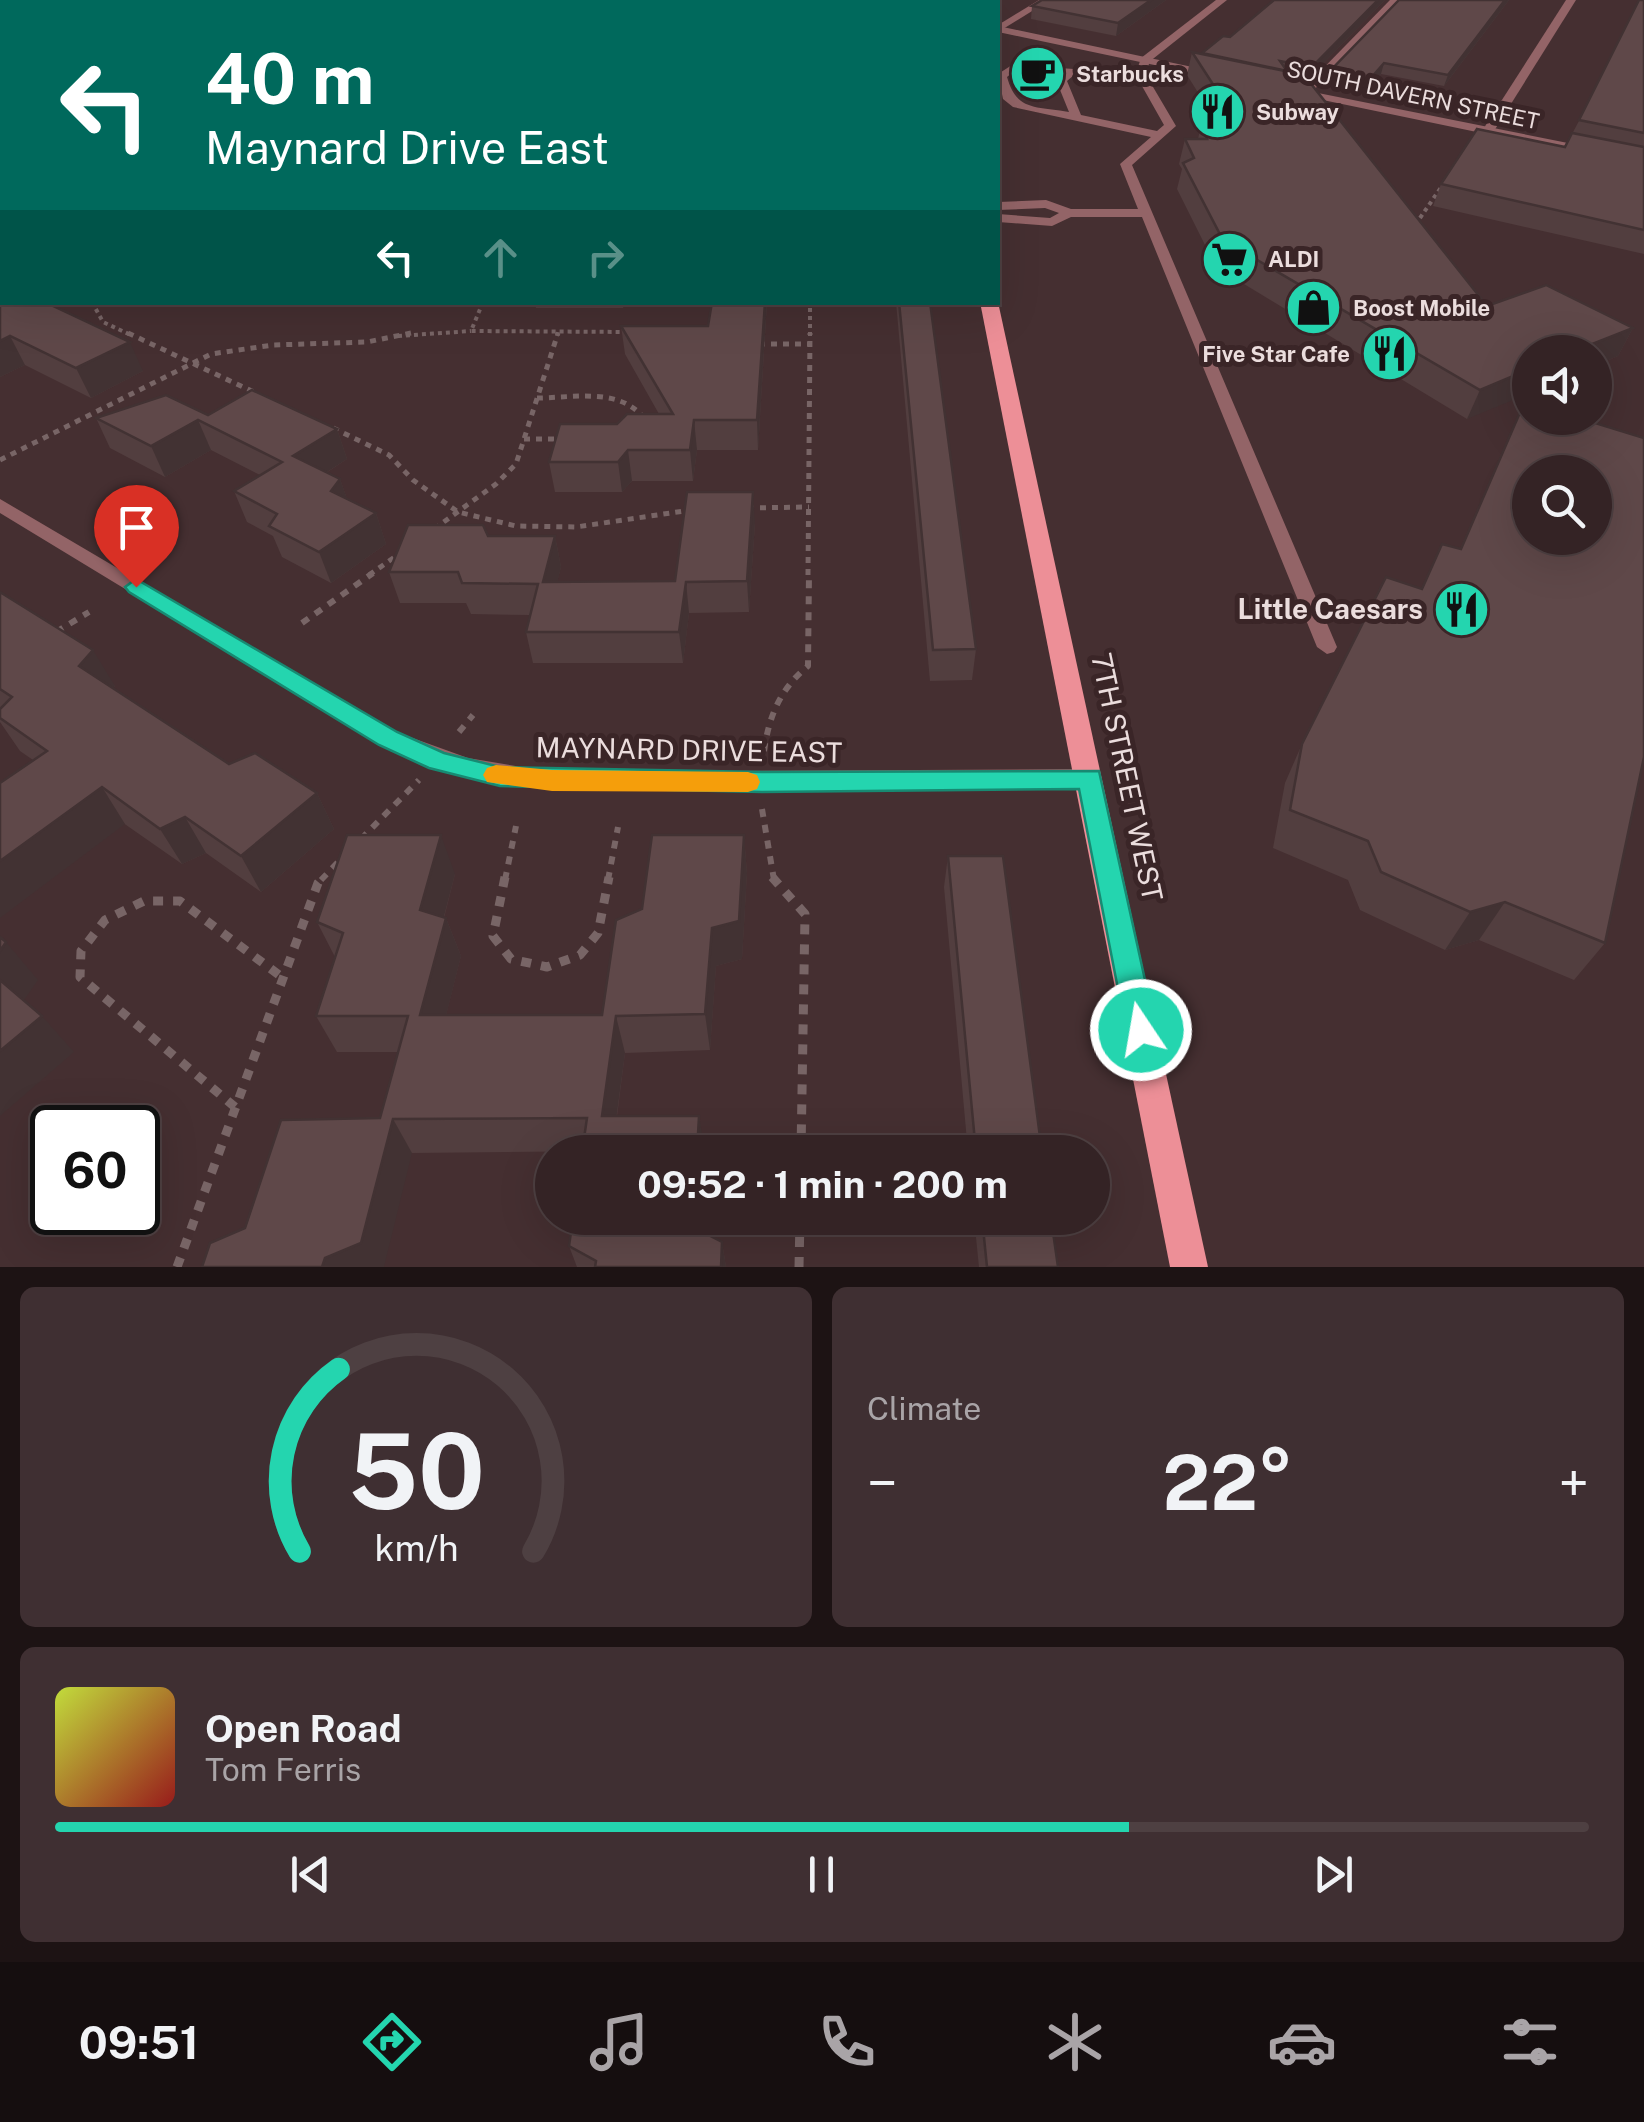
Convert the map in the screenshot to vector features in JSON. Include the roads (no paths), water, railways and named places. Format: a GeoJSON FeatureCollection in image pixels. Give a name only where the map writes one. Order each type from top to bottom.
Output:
{"type":"FeatureCollection","features":[{"type":"Feature","properties":{"kind":"main road","name":"7TH STREET WEST"},"geometry":{"type":"LineString","coordinates":[[990,305],[1189,1267]]}},
{"type":"Feature","properties":{"kind":"street"},"geometry":{"type":"LineString","coordinates":[[1000,28],[1045,0]]}},
{"type":"Feature","properties":{"kind":"street"},"geometry":{"type":"LineString","coordinates":[[1160,135],[1018,105],[1008,99],[1001,76],[1012,68],[1144,68],[1222,0]]}},
{"type":"Feature","properties":{"kind":"street"},"geometry":{"type":"LineString","coordinates":[[1306,93],[1394,0]]}},
{"type":"Feature","properties":{"kind":"street"},"geometry":{"type":"LineString","coordinates":[[1488,131],[1570,0]]}},
{"type":"Feature","properties":{"kind":"street"},"geometry":{"type":"LineString","coordinates":[[1000,30],[1144,68],[1230,78]]}},
{"type":"Feature","properties":{"kind":"street"},"geometry":{"type":"LineString","coordinates":[[1144,68],[1170,126],[1126,164],[1327,647]]}},
{"type":"Feature","properties":{"kind":"street"},"geometry":{"type":"LineString","coordinates":[[1072,71],[1061,80],[1076,117]]}},
{"type":"Feature","properties":{"kind":"street","name":"SOUTH DAVERN STREET"},"geometry":{"type":"LineString","coordinates":[[1286,90],[1605,154]]}},
{"type":"Feature","properties":{"kind":"street"},"geometry":{"type":"LineString","coordinates":[[1000,206],[1046,204],[1070,213],[1146,213]]}},
{"type":"Feature","properties":{"kind":"street"},"geometry":{"type":"LineString","coordinates":[[1000,218],[1052,222],[1070,213]]}},
{"type":"Feature","properties":{"kind":"street","name":"MAYNARD DRIVE EAST"},"geometry":{"type":"LineString","coordinates":[[0,505],[388,738],[454,765],[500,776],[552,780],[1090,778]]}},
{"type":"Feature","properties":{"kind":"place","name":"Starbucks"},"geometry":{"type":"Point","coordinates":[1037,74]}},
{"type":"Feature","properties":{"kind":"place","name":"Subway"},"geometry":{"type":"Point","coordinates":[1217,112]}},
{"type":"Feature","properties":{"kind":"place","name":"ALDI"},"geometry":{"type":"Point","coordinates":[1229,259]}},
{"type":"Feature","properties":{"kind":"place","name":"Boost Mobile"},"geometry":{"type":"Point","coordinates":[1314,308]}},
{"type":"Feature","properties":{"kind":"place","name":"Five Star Cafe"},"geometry":{"type":"Point","coordinates":[1389,354]}},
{"type":"Feature","properties":{"kind":"place","name":"Little Caesars"},"geometry":{"type":"Point","coordinates":[1462,609]}}]}
